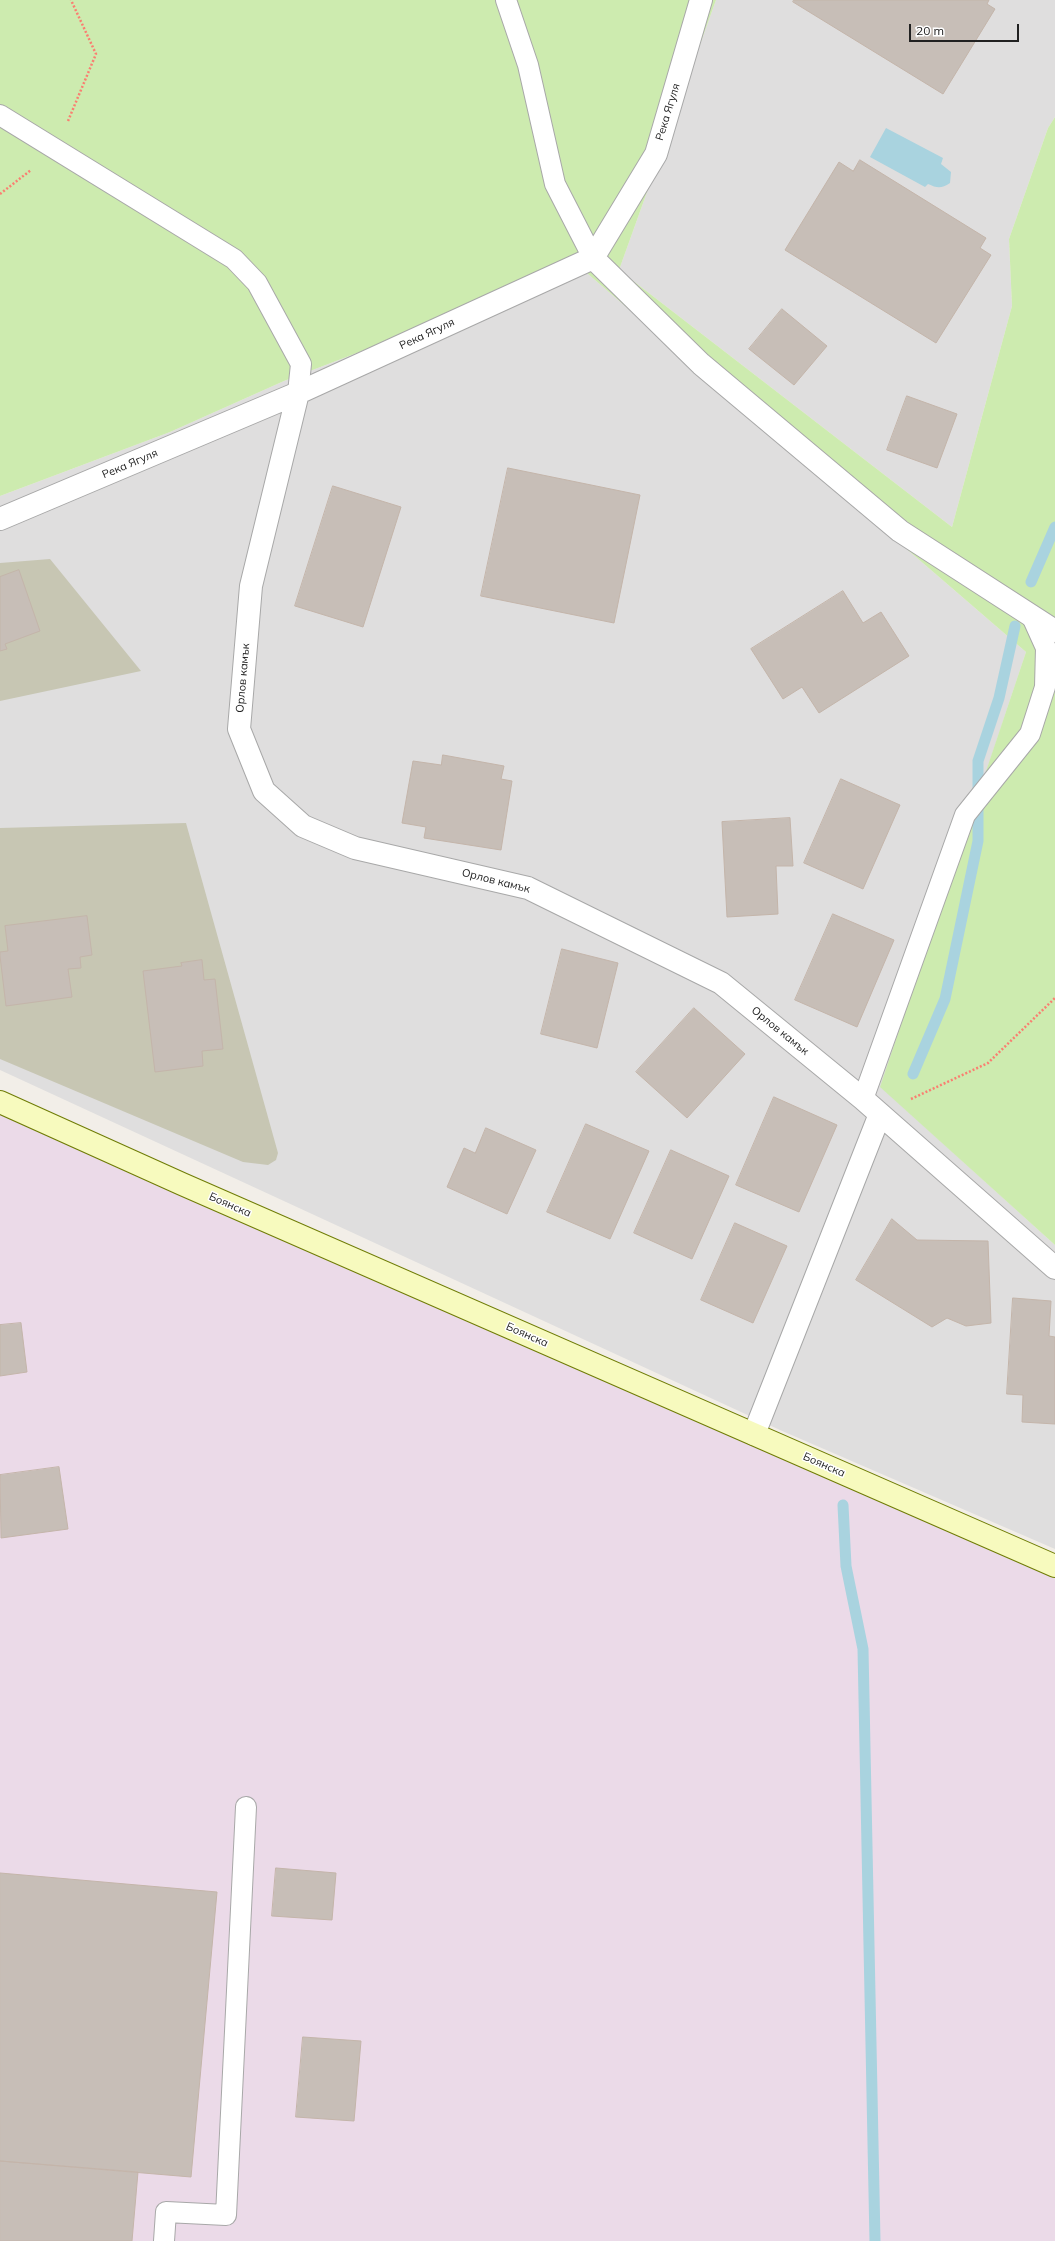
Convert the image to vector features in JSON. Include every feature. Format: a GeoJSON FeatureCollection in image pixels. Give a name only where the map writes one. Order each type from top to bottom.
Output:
{"type":"FeatureCollection","features":[{"type":"Feature","properties":{"kind":"main road","name":"Боянска"},"geometry":{"type":"LineString","coordinates":[[0,1102],[196,1190],[1055,1566]]}},
{"type":"Feature","properties":{"kind":"street","name":"Река Ягуля"},"geometry":{"type":"LineString","coordinates":[[0,519],[298,394],[592,258],[656,154],[701,0]]}},
{"type":"Feature","properties":{"kind":"street"},"geometry":{"type":"LineString","coordinates":[[592,258],[700,364],[894,526],[1055,631]]}},
{"type":"Feature","properties":{"kind":"street","name":"Орлов камък"},"geometry":{"type":"LineString","coordinates":[[298,394],[251,586],[239,729],[264,791],[304,826],[355,848],[528,888],[721,983],[863,1099],[1055,1268]]}},
{"type":"Feature","properties":{"kind":"street"},"geometry":{"type":"LineString","coordinates":[[754,1434],[880,1114]]}},
{"type":"Feature","properties":{"kind":"lane"},"geometry":{"type":"LineString","coordinates":[[506,0],[528,65],[555,184],[592,258]]}},
{"type":"Feature","properties":{"kind":"lane"},"geometry":{"type":"LineString","coordinates":[[0,115],[234,260],[257,283],[301,364],[298,394]]}},
{"type":"Feature","properties":{"kind":"lane"},"geometry":{"type":"LineString","coordinates":[[863,1099],[965,815],[1030,734],[1045,687],[1046,648],[1032,617]]}},
{"type":"Feature","properties":{"kind":"lane"},"geometry":{"type":"LineString","coordinates":[[164,2241],[166,2212],[226,2215],[246,1807]]}},
{"type":"Feature","properties":{"kind":"path"},"geometry":{"type":"LineString","coordinates":[[0,194],[55,150],[96,54],[71,0]]}},
{"type":"Feature","properties":{"kind":"path"},"geometry":{"type":"LineString","coordinates":[[880,1114],[988,1063],[1055,998]]}},
{"type":"Feature","properties":{"kind":"shaded area"},"geometry":{"type":"Polygon","coordinates":[[[716,0],[1055,0],[1055,117],[1048,128],[1009,239],[1012,306],[952,527],[619,270],[716,0]]]}},
{"type":"Feature","properties":{"kind":"shaded area"},"geometry":{"type":"Polygon","coordinates":[[[573,261],[1026,652],[881,1087],[1055,1245],[1055,1549],[780,1430],[0,1070],[0,496],[170,432],[284,381],[375,346],[573,261]]]}},
{"type":"Feature","properties":{"kind":"shaded area"},"geometry":{"type":"Polygon","coordinates":[[[50,559],[141,671],[0,701],[0,563],[50,559]]]}},
{"type":"Feature","properties":{"kind":"shaded area"},"geometry":{"type":"Polygon","coordinates":[[[186,823],[278,1153],[276,1160],[268,1165],[243,1162],[0,1059],[0,828],[186,823]]]}},
{"type":"Feature","properties":{"kind":"shaded area"},"geometry":{"type":"Polygon","coordinates":[[[0,1102],[1055,1566],[1055,2241],[0,2241],[0,1102]]]}},
{"type":"Feature","properties":{"kind":"green space"},"geometry":{"type":"Polygon","coordinates":[[[0,0],[716,0],[619,270],[952,527],[1012,306],[1009,239],[1048,128],[1055,117],[1055,1245],[880,1087],[1026,652],[573,261],[375,346],[284,381],[170,432],[0,496],[0,0]]]}},
{"type":"Feature","properties":{"kind":"water"},"geometry":{"type":"Polygon","coordinates":[[[886,128],[943,158],[941,164],[951,172],[950,183],[941,187],[928,184],[925,187],[870,157],[886,128]]]}},
{"type":"Feature","properties":{"kind":"building"},"geometry":{"type":"Polygon","coordinates":[[[794,0],[989,0],[987,4],[995,9],[943,94],[793,2],[794,0]]]}},
{"type":"Feature","properties":{"kind":"building"},"geometry":{"type":"Polygon","coordinates":[[[860,160],[986,238],[980,248],[991,255],[936,343],[785,250],[839,162],[853,171],[860,160]]]}},
{"type":"Feature","properties":{"kind":"building"},"geometry":{"type":"Polygon","coordinates":[[[782,309],[827,346],[794,385],[749,349],[782,309]]]}},
{"type":"Feature","properties":{"kind":"building"},"geometry":{"type":"Polygon","coordinates":[[[907,396],[957,414],[937,468],[887,450],[907,396]]]}},
{"type":"Feature","properties":{"kind":"building"},"geometry":{"type":"Polygon","coordinates":[[[508,468],[640,495],[614,623],[481,596],[508,468]]]}},
{"type":"Feature","properties":{"kind":"building"},"geometry":{"type":"Polygon","coordinates":[[[333,486],[401,507],[363,627],[295,606],[333,486]]]}},
{"type":"Feature","properties":{"kind":"building"},"geometry":{"type":"Polygon","coordinates":[[[19,570],[40,631],[5,644],[7,649],[0,651],[0,577],[19,570]]]}},
{"type":"Feature","properties":{"kind":"building"},"geometry":{"type":"Polygon","coordinates":[[[843,591],[863,623],[881,612],[909,656],[819,713],[802,687],[783,699],[751,649],[843,591]]]}},
{"type":"Feature","properties":{"kind":"building"},"geometry":{"type":"Polygon","coordinates":[[[443,755],[504,766],[501,779],[512,781],[501,850],[424,838],[426,827],[402,823],[413,761],[441,765],[443,755]]]}},
{"type":"Feature","properties":{"kind":"building"},"geometry":{"type":"Polygon","coordinates":[[[841,779],[900,805],[863,889],[804,863],[841,779]]]}},
{"type":"Feature","properties":{"kind":"building"},"geometry":{"type":"Polygon","coordinates":[[[790,818],[793,866],[776,866],[778,914],[727,917],[722,822],[790,818]]]}},
{"type":"Feature","properties":{"kind":"building"},"geometry":{"type":"Polygon","coordinates":[[[833,914],[894,940],[857,1027],[795,1000],[833,914]]]}},
{"type":"Feature","properties":{"kind":"building"},"geometry":{"type":"Polygon","coordinates":[[[87,916],[92,955],[80,957],[81,968],[68,969],[72,997],[6,1006],[0,956],[0,952],[8,951],[5,926],[87,916]]]}},
{"type":"Feature","properties":{"kind":"building"},"geometry":{"type":"Polygon","coordinates":[[[562,949],[618,963],[597,1048],[541,1034],[562,949]]]}},
{"type":"Feature","properties":{"kind":"building"},"geometry":{"type":"Polygon","coordinates":[[[202,960],[204,980],[215,979],[223,1049],[202,1051],[203,1066],[155,1072],[143,971],[182,966],[181,963],[202,960]]]}},
{"type":"Feature","properties":{"kind":"building"},"geometry":{"type":"Polygon","coordinates":[[[694,1008],[745,1054],[687,1118],[636,1072],[694,1008]]]}},
{"type":"Feature","properties":{"kind":"building"},"geometry":{"type":"Polygon","coordinates":[[[774,1097],[837,1125],[799,1212],[736,1185],[774,1097]]]}},
{"type":"Feature","properties":{"kind":"building"},"geometry":{"type":"Polygon","coordinates":[[[586,1124],[649,1151],[610,1239],[547,1212],[586,1124]]]}},
{"type":"Feature","properties":{"kind":"building"},"geometry":{"type":"Polygon","coordinates":[[[486,1128],[536,1150],[507,1214],[447,1187],[464,1148],[475,1153],[486,1128]]]}},
{"type":"Feature","properties":{"kind":"building"},"geometry":{"type":"Polygon","coordinates":[[[671,1150],[729,1176],[692,1259],[634,1233],[671,1150]]]}},
{"type":"Feature","properties":{"kind":"building"},"geometry":{"type":"Polygon","coordinates":[[[892,1219],[917,1240],[988,1241],[991,1323],[966,1326],[947,1318],[932,1327],[856,1280],[892,1219]]]}},
{"type":"Feature","properties":{"kind":"building"},"geometry":{"type":"Polygon","coordinates":[[[735,1223],[787,1246],[753,1323],[701,1300],[735,1223]]]}},
{"type":"Feature","properties":{"kind":"building"},"geometry":{"type":"Polygon","coordinates":[[[1013,1298],[1051,1301],[1049,1336],[1055,1337],[1055,1424],[1022,1422],[1023,1395],[1007,1394],[1013,1298]]]}},
{"type":"Feature","properties":{"kind":"building"},"geometry":{"type":"Polygon","coordinates":[[[21,1323],[27,1372],[0,1376],[0,1325],[21,1323]]]}},
{"type":"Feature","properties":{"kind":"building"},"geometry":{"type":"Polygon","coordinates":[[[59,1467],[68,1529],[1,1538],[0,1475],[59,1467]]]}},
{"type":"Feature","properties":{"kind":"building"},"geometry":{"type":"Polygon","coordinates":[[[276,1868],[336,1873],[332,1920],[272,1916],[276,1868]]]}},
{"type":"Feature","properties":{"kind":"building"},"geometry":{"type":"Polygon","coordinates":[[[0,1873],[217,1892],[191,2177],[0,2161],[0,1873]]]}},
{"type":"Feature","properties":{"kind":"building"},"geometry":{"type":"Polygon","coordinates":[[[303,2037],[361,2041],[354,2121],[296,2117],[303,2037]]]}},
{"type":"Feature","properties":{"kind":"building"},"geometry":{"type":"Polygon","coordinates":[[[0,2161],[138,2172],[132,2241],[0,2241],[0,2161]]]}},
{"type":"Feature","properties":{"kind":"waterway"},"geometry":{"type":"LineString","coordinates":[[1031,582],[1055,527]]}},
{"type":"Feature","properties":{"kind":"waterway"},"geometry":{"type":"LineString","coordinates":[[913,1074],[945,999],[978,841],[978,761],[999,698],[1015,626]]}},
{"type":"Feature","properties":{"kind":"waterway"},"geometry":{"type":"LineString","coordinates":[[843,1505],[846,1566],[863,1649],[875,2241]]}}]}
